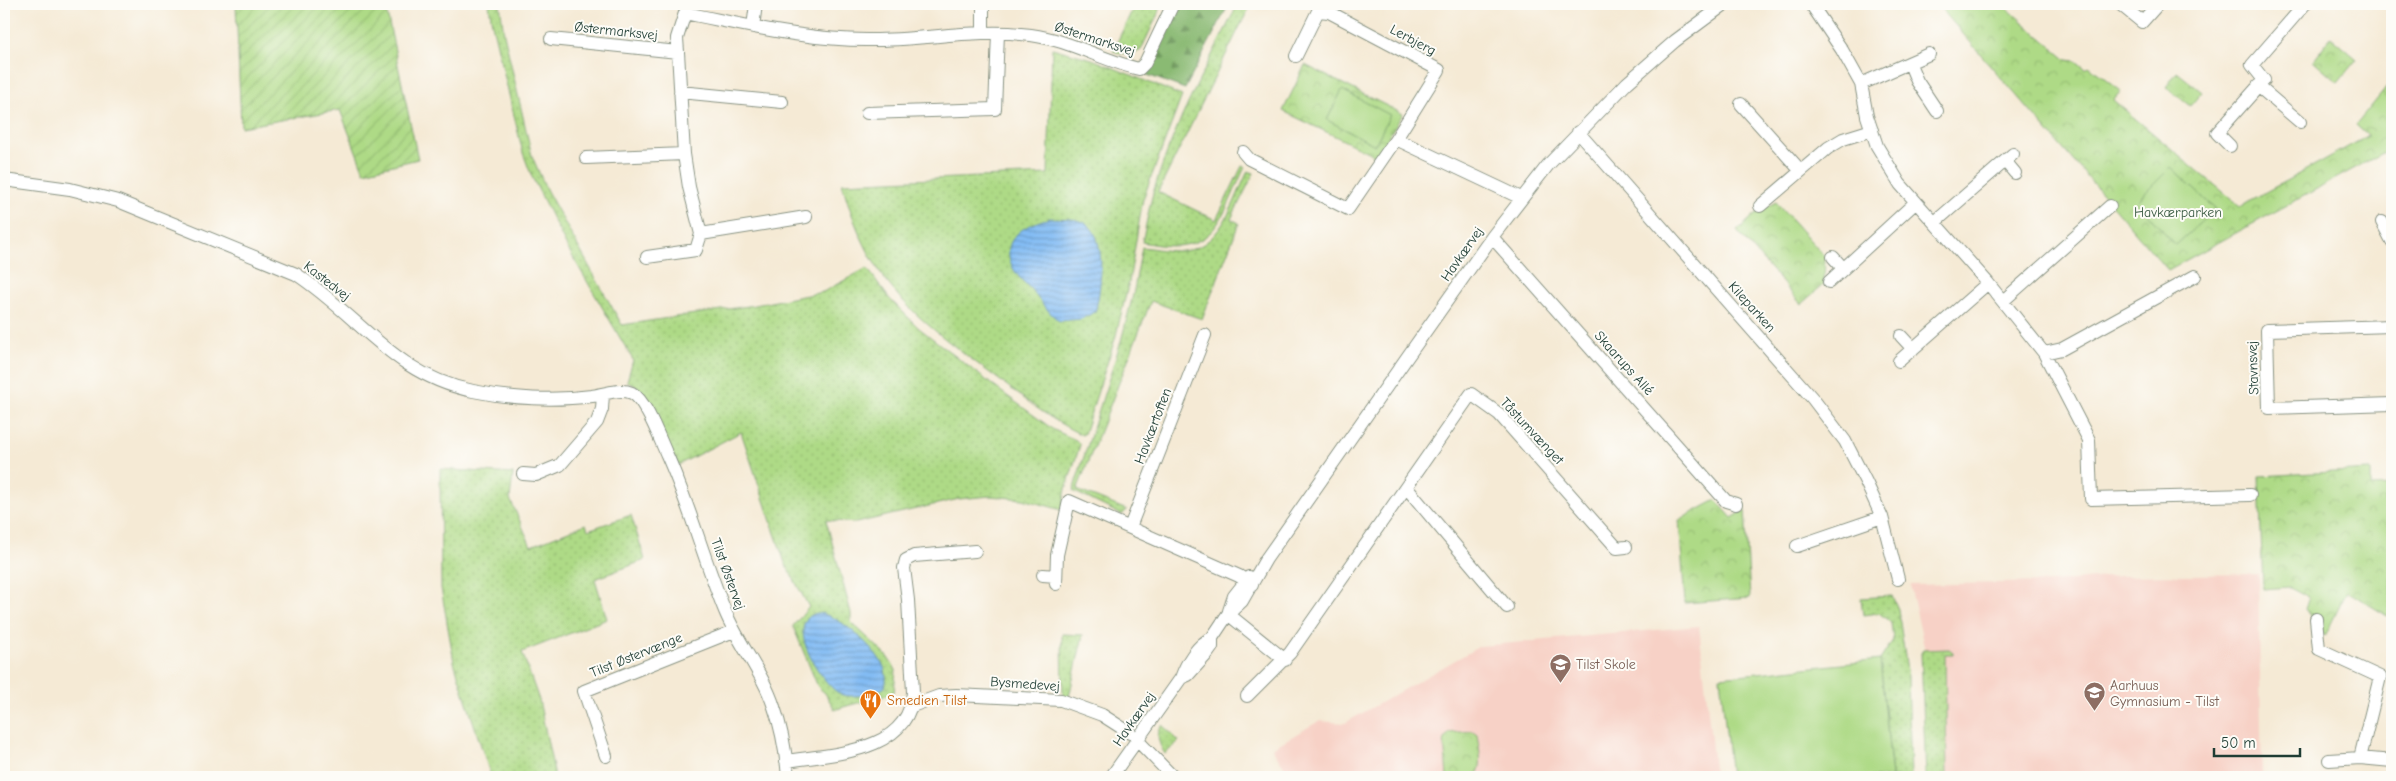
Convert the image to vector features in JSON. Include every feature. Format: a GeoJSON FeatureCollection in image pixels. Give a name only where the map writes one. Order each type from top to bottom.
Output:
{"type":"FeatureCollection","features":[{"type":"Feature","properties":{"kind":"street"},"geometry":{"type":"LineString","coordinates":[[753,27],[756,4]]}},
{"type":"Feature","properties":{"kind":"street"},"geometry":{"type":"LineString","coordinates":[[982,4],[983,33]]}},
{"type":"Feature","properties":{"kind":"street","name":"Østermarksvej"},"geometry":{"type":"LineString","coordinates":[[701,234],[684,154],[677,38],[685,13],[753,27],[817,36],[871,40],[983,33],[1032,35],[1072,45],[1139,69],[1145,63],[1173,4]]}},
{"type":"Feature","properties":{"kind":"street","name":"Havkærvej"},"geometry":{"type":"LineString","coordinates":[[1112,777],[1134,736],[1181,678],[1203,642],[1212,638],[1228,614],[1234,596],[1248,583],[1266,558],[1520,198],[1578,132],[1628,83],[1675,41],[1725,4]]}},
{"type":"Feature","properties":{"kind":"street"},"geometry":{"type":"LineString","coordinates":[[1811,4],[1842,50],[1861,84],[1877,146],[1895,176],[1988,283],[2044,353],[2089,440],[2091,499],[2250,495]]}},
{"type":"Feature","properties":{"kind":"street"},"geometry":{"type":"LineString","coordinates":[[2120,4],[2142,22],[2158,4]]}},
{"type":"Feature","properties":{"kind":"street"},"geometry":{"type":"LineString","coordinates":[[2230,146],[2217,133],[2264,80],[2252,65],[2305,4]]}},
{"type":"Feature","properties":{"kind":"street","name":"Lerbjerg"},"geometry":{"type":"LineString","coordinates":[[1243,152],[1248,159],[1348,209],[1396,139],[1439,70],[1329,12],[1318,11],[1296,56]]}},
{"type":"Feature","properties":{"kind":"street"},"geometry":{"type":"LineString","coordinates":[[867,113],[995,109],[998,33]]}},
{"type":"Feature","properties":{"kind":"street","name":"Østermarksvej"},"geometry":{"type":"LineString","coordinates":[[551,40],[678,52]]}},
{"type":"Feature","properties":{"kind":"street"},"geometry":{"type":"LineString","coordinates":[[1861,84],[1930,54]]}},
{"type":"Feature","properties":{"kind":"street"},"geometry":{"type":"LineString","coordinates":[[1910,64],[1921,88],[1937,110]]}},
{"type":"Feature","properties":{"kind":"street"},"geometry":{"type":"LineString","coordinates":[[2258,86],[2300,122]]}},
{"type":"Feature","properties":{"kind":"street"},"geometry":{"type":"LineString","coordinates":[[680,92],[782,102]]}},
{"type":"Feature","properties":{"kind":"street"},"geometry":{"type":"LineString","coordinates":[[1741,104],[1800,170]]}},
{"type":"Feature","properties":{"kind":"street"},"geometry":{"type":"LineString","coordinates":[[1760,206],[1800,170],[1843,139],[1872,130]]}},
{"type":"Feature","properties":{"kind":"street","name":"Kileparken"},"geometry":{"type":"LineString","coordinates":[[1578,132],[1813,399],[1845,441],[1882,517],[1898,579]]}},
{"type":"Feature","properties":{"kind":"street"},"geometry":{"type":"LineString","coordinates":[[1396,139],[1520,198]]}},
{"type":"Feature","properties":{"kind":"street"},"geometry":{"type":"LineString","coordinates":[[586,158],[684,154]]}},
{"type":"Feature","properties":{"kind":"street"},"geometry":{"type":"LineString","coordinates":[[1935,222],[2009,158],[2015,173]]}},
{"type":"Feature","properties":{"kind":"street","name":"Kastedvej"},"geometry":{"type":"LineString","coordinates":[[4,180],[70,189],[118,201],[296,274],[316,287],[378,344],[415,370],[434,379],[473,391],[518,397],[582,397],[624,391]]}},
{"type":"Feature","properties":{"kind":"street"},"geometry":{"type":"LineString","coordinates":[[1829,282],[1916,202]]}},
{"type":"Feature","properties":{"kind":"street"},"geometry":{"type":"LineString","coordinates":[[2003,301],[2088,232],[2110,206]]}},
{"type":"Feature","properties":{"kind":"street"},"geometry":{"type":"LineString","coordinates":[[647,257],[696,250],[701,234],[806,217]]}},
{"type":"Feature","properties":{"kind":"street"},"geometry":{"type":"LineString","coordinates":[[2382,222],[2392,241]]}},
{"type":"Feature","properties":{"kind":"street","name":"Skaarups Allé"},"geometry":{"type":"LineString","coordinates":[[1492,237],[1726,501],[1736,504]]}},
{"type":"Feature","properties":{"kind":"street"},"geometry":{"type":"LineString","coordinates":[[1833,257],[1843,268]]}},
{"type":"Feature","properties":{"kind":"street"},"geometry":{"type":"LineString","coordinates":[[2044,353],[2062,348],[2195,276]]}},
{"type":"Feature","properties":{"kind":"street"},"geometry":{"type":"LineString","coordinates":[[1899,361],[1988,283]]}},
{"type":"Feature","properties":{"kind":"street","name":"Stavnsvej"},"geometry":{"type":"LineString","coordinates":[[2392,326],[2267,330],[2269,408],[2392,404]]}},
{"type":"Feature","properties":{"kind":"street","name":"Havkærtoften"},"geometry":{"type":"LineString","coordinates":[[1130,527],[1205,335]]}},
{"type":"Feature","properties":{"kind":"street"},"geometry":{"type":"LineString","coordinates":[[1901,336],[1913,349]]}},
{"type":"Feature","properties":{"kind":"street","name":"Tilst Østervej"},"geometry":{"type":"LineString","coordinates":[[624,391],[636,396],[641,402],[662,444],[686,500],[734,631],[773,704],[780,724],[788,777]]}},
{"type":"Feature","properties":{"kind":"street"},"geometry":{"type":"LineString","coordinates":[[523,474],[536,474],[560,465],[597,422],[602,409],[603,394]]}},
{"type":"Feature","properties":{"kind":"street","name":"Tåstumvænget"},"geometry":{"type":"LineString","coordinates":[[1247,696],[1285,660],[1471,394],[1504,419],[1617,548],[1626,547]]}},
{"type":"Feature","properties":{"kind":"street"},"geometry":{"type":"LineString","coordinates":[[1406,487],[1507,607]]}},
{"type":"Feature","properties":{"kind":"street"},"geometry":{"type":"LineString","coordinates":[[1052,579],[1069,501],[1130,527],[1248,583]]}},
{"type":"Feature","properties":{"kind":"street"},"geometry":{"type":"LineString","coordinates":[[1797,546],[1882,517]]}},
{"type":"Feature","properties":{"kind":"street"},"geometry":{"type":"LineString","coordinates":[[786,761],[865,748],[886,738],[901,724],[912,706],[908,600],[904,568],[906,560],[914,556],[975,551]]}},
{"type":"Feature","properties":{"kind":"street"},"geometry":{"type":"LineString","coordinates":[[1228,614],[1285,660]]}},
{"type":"Feature","properties":{"kind":"street"},"geometry":{"type":"LineString","coordinates":[[2316,619],[2319,649],[2380,677],[2360,758]]}},
{"type":"Feature","properties":{"kind":"street","name":"Tilst Østervænge"},"geometry":{"type":"LineString","coordinates":[[606,756],[584,691],[734,631]]}},
{"type":"Feature","properties":{"kind":"street","name":"Bysmedevej"},"geometry":{"type":"LineString","coordinates":[[912,706],[939,696],[956,695],[1061,700],[1102,715],[1134,736],[1173,777]]}},
{"type":"Feature","properties":{"kind":"street"},"geometry":{"type":"LineString","coordinates":[[2329,760],[2360,758],[2392,761]]}},
{"type":"Feature","properties":{"kind":"shaded area","name":"Aarhuus Gymnasium - Tilst"},"geometry":{"type":"Polygon","coordinates":[[[2258,574],[2262,777],[1930,777],[1924,646],[1910,585],[2051,582],[2118,576],[2258,574]]]}},
{"type":"Feature","properties":{"kind":"shaded area","name":"Tilst Skole"},"geometry":{"type":"Polygon","coordinates":[[[1699,626],[1715,777],[1291,777],[1272,748],[1319,721],[1345,723],[1480,646],[1699,626]]]}},
{"type":"Feature","properties":{"kind":"green space"},"geometry":{"type":"Polygon","coordinates":[[[236,4],[385,4],[418,159],[364,172],[340,110],[241,127],[236,4]]]}},
{"type":"Feature","properties":{"kind":"green space"},"geometry":{"type":"Polygon","coordinates":[[[489,4],[500,4],[504,34],[532,156],[547,191],[622,325],[755,305],[823,292],[867,268],[889,298],[919,328],[1054,430],[1076,440],[1080,445],[1066,489],[1062,510],[1023,499],[990,496],[959,499],[856,523],[826,520],[851,613],[851,622],[886,655],[896,670],[894,692],[835,710],[825,693],[818,687],[793,626],[809,607],[785,563],[741,432],[678,465],[642,390],[627,381],[633,360],[567,247],[532,177],[523,153],[492,24],[489,4]]]}},
{"type":"Feature","properties":{"kind":"green space"},"geometry":{"type":"Polygon","coordinates":[[[1135,4],[1162,5],[1141,50],[1127,54],[1113,51],[1135,4]]]}},
{"type":"Feature","properties":{"kind":"green space"},"geometry":{"type":"Polygon","coordinates":[[[1181,4],[1229,4],[1185,89],[1145,74],[1181,4]]]}},
{"type":"Feature","properties":{"kind":"green space"},"geometry":{"type":"Polygon","coordinates":[[[1238,4],[1251,4],[1158,192],[1216,220],[1242,166],[1245,167],[1228,205],[1211,232],[1200,240],[1185,245],[1166,246],[1142,242],[1152,197],[1179,122],[1238,4]]]}},
{"type":"Feature","properties":{"kind":"green space","name":"Havkærparken"},"geometry":{"type":"Polygon","coordinates":[[[1937,4],[2002,4],[2067,60],[2076,61],[2086,69],[2089,66],[2121,91],[2113,100],[2240,206],[2368,136],[2356,125],[2392,81],[2392,148],[2168,270],[1937,4]]]}},
{"type":"Feature","properties":{"kind":"green space"},"geometry":{"type":"Polygon","coordinates":[[[2331,37],[2357,59],[2338,82],[2313,60],[2331,37]]]}},
{"type":"Feature","properties":{"kind":"green space"},"geometry":{"type":"Polygon","coordinates":[[[1052,48],[1092,59],[1182,96],[1143,199],[1129,282],[1115,339],[1084,434],[1082,435],[1047,415],[966,355],[926,323],[901,299],[881,274],[867,249],[850,210],[842,183],[1048,174],[1052,48]]]}},
{"type":"Feature","properties":{"kind":"green space"},"geometry":{"type":"Polygon","coordinates":[[[1305,65],[1403,114],[1376,156],[1283,111],[1305,65]]]}},
{"type":"Feature","properties":{"kind":"green space"},"geometry":{"type":"Polygon","coordinates":[[[2177,72],[2202,92],[2190,106],[2166,87],[2177,72]]]}},
{"type":"Feature","properties":{"kind":"green space"},"geometry":{"type":"Polygon","coordinates":[[[1342,90],[1390,115],[1375,145],[1327,120],[1342,90]]]}},
{"type":"Feature","properties":{"kind":"green space"},"geometry":{"type":"Polygon","coordinates":[[[2171,167],[2215,209],[2176,245],[2136,202],[2171,167]]]}},
{"type":"Feature","properties":{"kind":"green space"},"geometry":{"type":"Polygon","coordinates":[[[1248,171],[1254,173],[1231,219],[1239,223],[1202,319],[1151,301],[1077,490],[1127,510],[1122,515],[1073,491],[1121,341],[1133,295],[1142,247],[1177,251],[1192,249],[1204,244],[1223,223],[1248,171]]]}},
{"type":"Feature","properties":{"kind":"green space"},"geometry":{"type":"Polygon","coordinates":[[[1776,202],[1825,257],[1824,284],[1801,304],[1737,231],[1759,211],[1776,202]]]}},
{"type":"Feature","properties":{"kind":"green space"},"geometry":{"type":"Polygon","coordinates":[[[440,469],[513,474],[510,499],[531,546],[586,524],[588,530],[631,515],[645,560],[595,579],[607,619],[522,652],[539,700],[555,777],[491,777],[454,662],[441,588],[440,469]]]}},
{"type":"Feature","properties":{"kind":"green space"},"geometry":{"type":"Polygon","coordinates":[[[2371,470],[2371,487],[2392,486],[2392,499],[2385,499],[2392,505],[2392,619],[2347,591],[2325,636],[2305,609],[2309,597],[2290,587],[2263,589],[2259,476],[2371,470]]]}},
{"type":"Feature","properties":{"kind":"green space"},"geometry":{"type":"Polygon","coordinates":[[[1716,500],[1732,518],[1745,510],[1750,598],[1685,603],[1679,520],[1716,500]]]}},
{"type":"Feature","properties":{"kind":"green space"},"geometry":{"type":"Polygon","coordinates":[[[1892,596],[1898,609],[1908,677],[1911,777],[1892,777],[1880,660],[1893,640],[1891,623],[1879,613],[1863,615],[1861,598],[1892,596]]]}},
{"type":"Feature","properties":{"kind":"green space"},"geometry":{"type":"Polygon","coordinates":[[[1062,634],[1083,635],[1069,697],[1063,696],[1062,634]]]}},
{"type":"Feature","properties":{"kind":"green space"},"geometry":{"type":"Polygon","coordinates":[[[1949,649],[1953,654],[1945,654],[1947,777],[1926,777],[1921,653],[1923,650],[1949,649]]]}},
{"type":"Feature","properties":{"kind":"green space"},"geometry":{"type":"Polygon","coordinates":[[[1880,660],[1892,777],[1731,777],[1720,677],[1880,660]]]}},
{"type":"Feature","properties":{"kind":"green space"},"geometry":{"type":"Polygon","coordinates":[[[1162,725],[1179,741],[1165,754],[1159,740],[1162,725]]]}},
{"type":"Feature","properties":{"kind":"green space"},"geometry":{"type":"Polygon","coordinates":[[[1473,731],[1477,734],[1480,752],[1479,771],[1476,775],[1468,778],[1447,777],[1444,739],[1449,733],[1473,731]]]}},
{"type":"Feature","properties":{"kind":"water"},"geometry":{"type":"Polygon","coordinates":[[[1050,218],[1084,222],[1094,232],[1098,242],[1101,267],[1097,303],[1095,312],[1081,319],[1059,321],[1017,274],[1009,257],[1009,248],[1017,234],[1032,224],[1050,218]]]}},
{"type":"Feature","properties":{"kind":"water"},"geometry":{"type":"Polygon","coordinates":[[[817,613],[825,614],[844,625],[872,649],[883,665],[886,678],[885,687],[869,694],[856,696],[840,694],[832,688],[816,666],[804,640],[803,628],[807,619],[817,613]]]}},
{"type":"Feature","properties":{"kind":"place","name":"Tilst Skole"},"geometry":{"type":"Point","coordinates":[1560,683]}},
{"type":"Feature","properties":{"kind":"place","name":"Aarhuus Gymnasium - Tilst"},"geometry":{"type":"Point","coordinates":[2094,712]}},
{"type":"Feature","properties":{"kind":"place","name":"Smedien Tilst"},"geometry":{"type":"Point","coordinates":[871,719]}}]}
